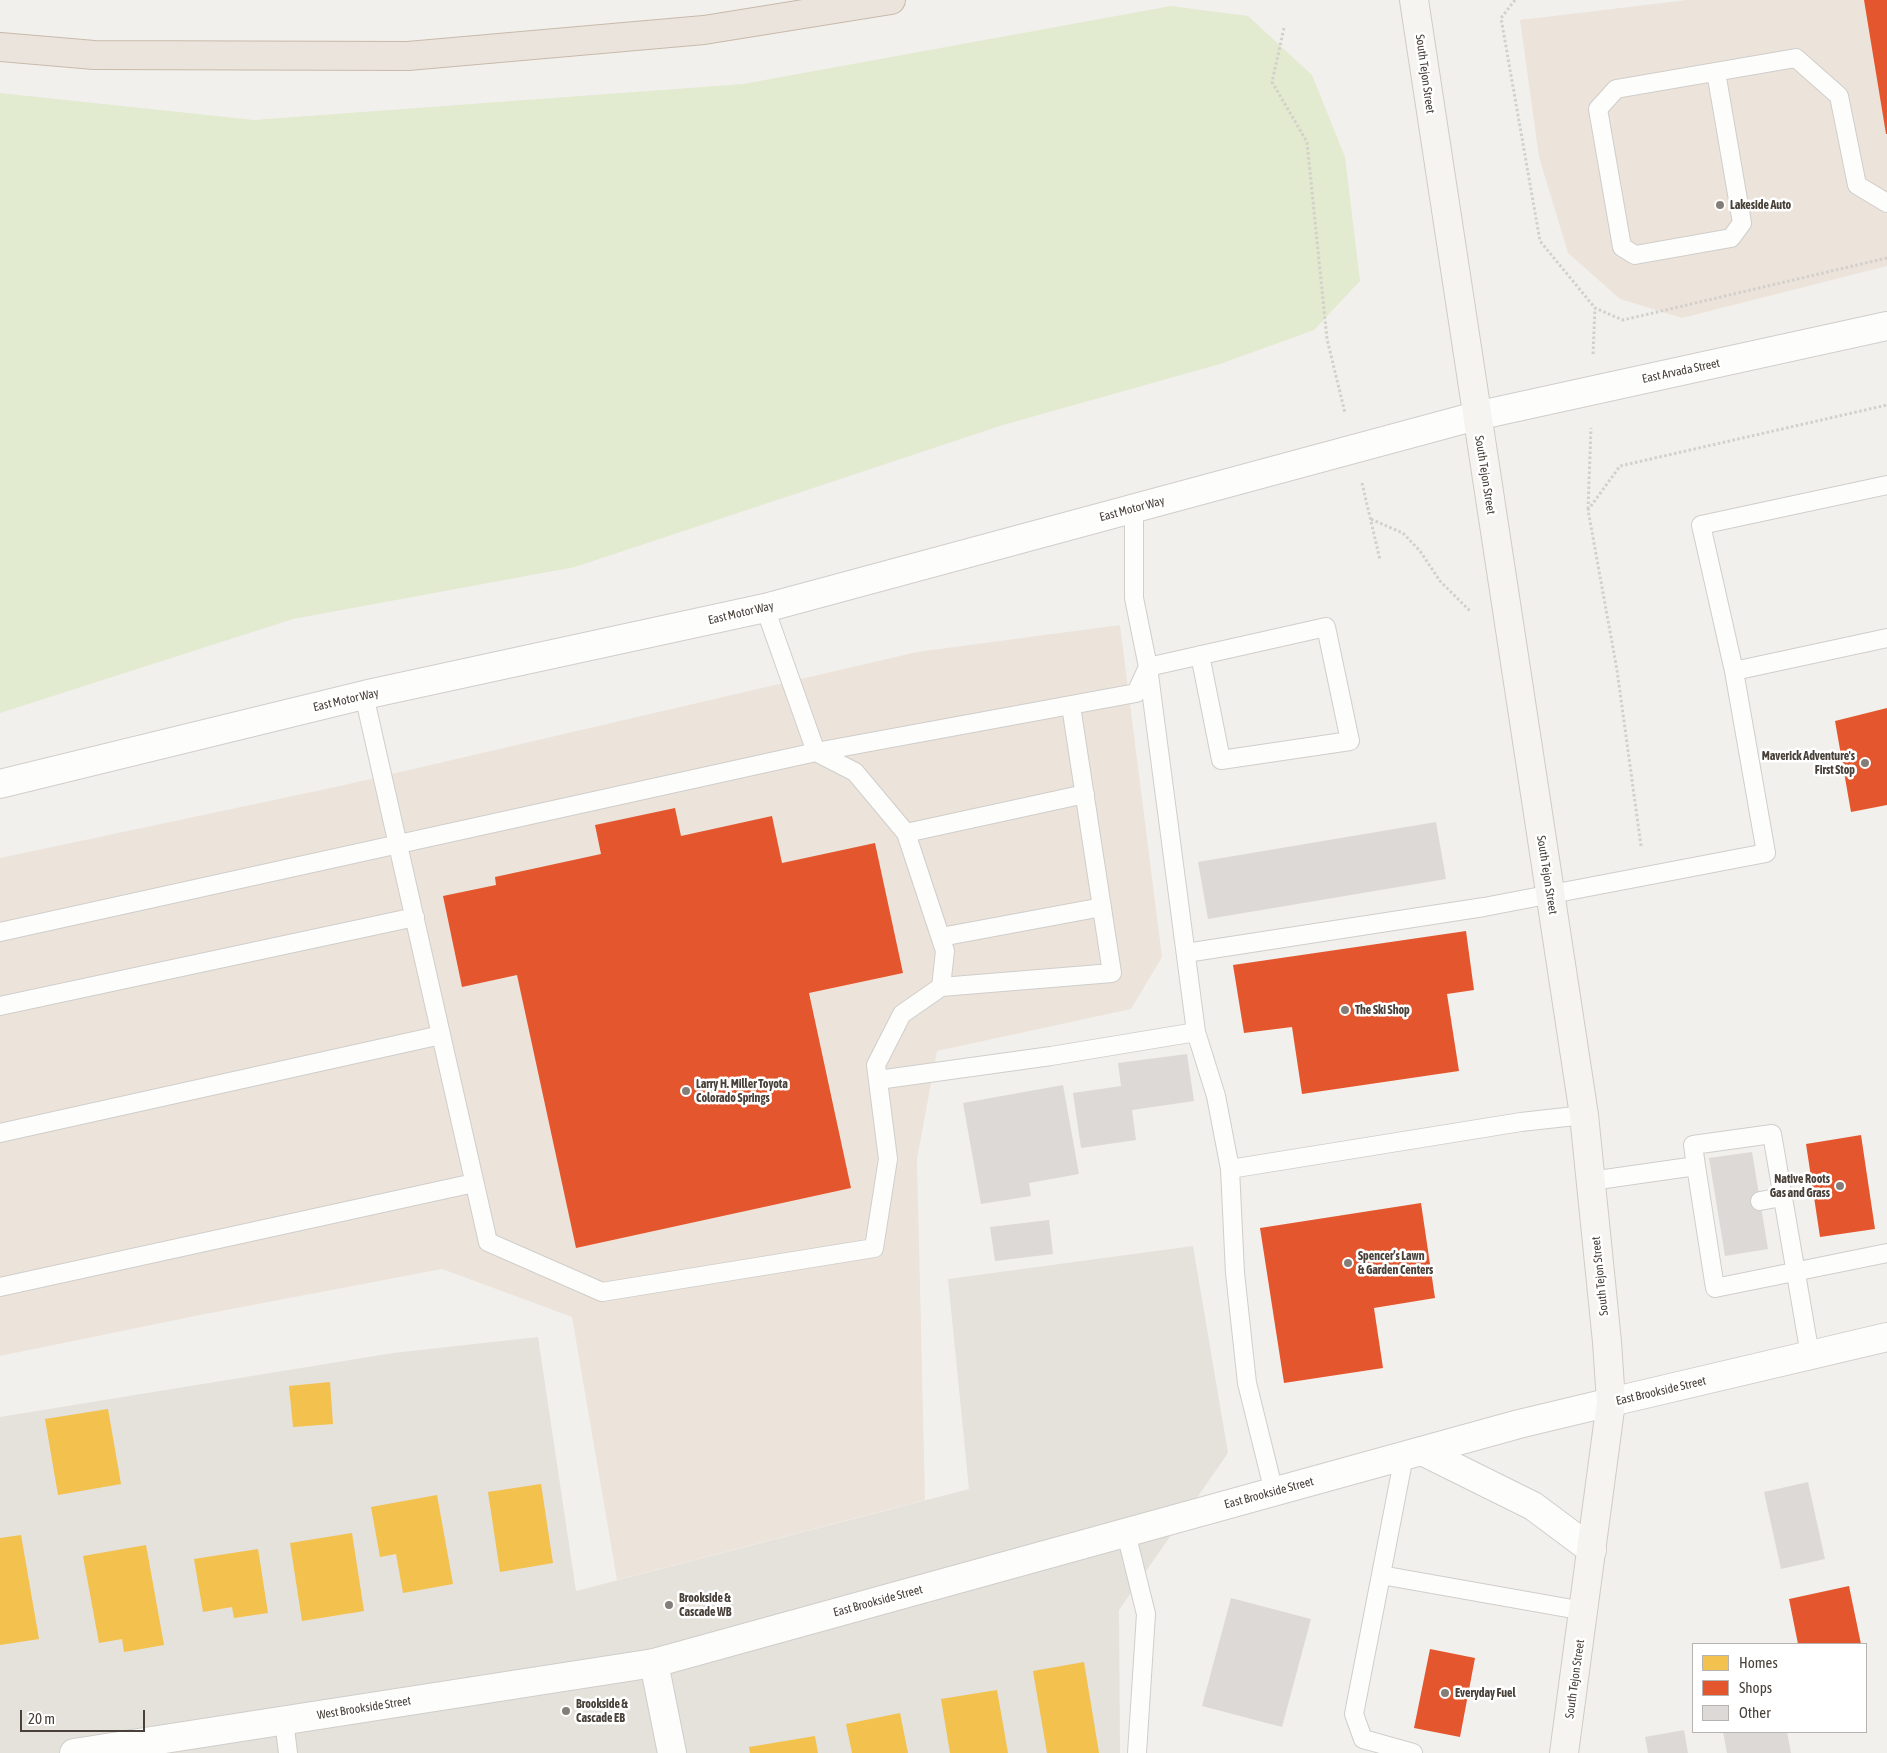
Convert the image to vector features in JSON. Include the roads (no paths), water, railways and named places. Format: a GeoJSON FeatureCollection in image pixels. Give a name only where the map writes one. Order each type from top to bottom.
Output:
{"type":"FeatureCollection","features":[{"type":"Feature","properties":{"kind":"highway"},"geometry":{"type":"LineString","coordinates":[[0,47],[94,55],[408,56],[704,30],[891,0]]}},
{"type":"Feature","properties":{"kind":"main road","name":"South Tejon Street"},"geometry":{"type":"LineString","coordinates":[[1414,0],[1584,1115],[1612,1402],[1564,1753]]}},
{"type":"Feature","properties":{"kind":"street","name":"East Arvada Street"},"geometry":{"type":"LineString","coordinates":[[1476,416],[1887,326]]}},
{"type":"Feature","properties":{"kind":"street","name":"East Motor Way"},"geometry":{"type":"LineString","coordinates":[[0,784],[364,696],[765,608],[1476,416]]}},
{"type":"Feature","properties":{"kind":"street","name":"East Brookside Street"},"geometry":{"type":"LineString","coordinates":[[654,1663],[1413,1454],[1612,1402],[1887,1337]]}},
{"type":"Feature","properties":{"kind":"street"},"geometry":{"type":"LineString","coordinates":[[1413,1454],[1533,1506],[1592,1550]]}},
{"type":"Feature","properties":{"kind":"street"},"geometry":{"type":"LineString","coordinates":[[654,1663],[672,1753]]}},
{"type":"Feature","properties":{"kind":"street","name":"West Brookside Street"},"geometry":{"type":"LineString","coordinates":[[74,1753],[654,1663]]}},
{"type":"Feature","properties":{"kind":"lane"},"geometry":{"type":"LineString","coordinates":[[1716,72],[1742,222],[1731,238],[1634,255],[1622,246],[1598,108],[1616,89],[1796,58],[1839,96],[1857,186],[1887,203]]}},
{"type":"Feature","properties":{"kind":"lane"},"geometry":{"type":"LineString","coordinates":[[1186,953],[1484,907],[1766,853],[1734,672],[1701,524],[1887,485]]}},
{"type":"Feature","properties":{"kind":"lane"},"geometry":{"type":"LineString","coordinates":[[1134,508],[1134,598],[1148,667],[1196,1032],[1216,1096],[1230,1169],[1235,1273],[1247,1383],[1274,1492]]}},
{"type":"Feature","properties":{"kind":"lane"},"geometry":{"type":"LineString","coordinates":[[765,608],[816,752],[855,772],[906,833],[942,937],[945,952],[941,988]]}},
{"type":"Feature","properties":{"kind":"lane"},"geometry":{"type":"LineString","coordinates":[[1148,667],[1200,655],[1326,627],[1350,741],[1221,760],[1200,655]]}},
{"type":"Feature","properties":{"kind":"lane"},"geometry":{"type":"LineString","coordinates":[[1734,672],[1887,638]]}},
{"type":"Feature","properties":{"kind":"lane"},"geometry":{"type":"LineString","coordinates":[[0,932],[398,846],[816,752],[1136,693],[1148,667]]}},
{"type":"Feature","properties":{"kind":"lane"},"geometry":{"type":"LineString","coordinates":[[364,696],[488,1242],[602,1292],[874,1248],[888,1159],[876,1065],[902,1014],[941,988],[1112,973],[1071,706]]}},
{"type":"Feature","properties":{"kind":"lane"},"geometry":{"type":"LineString","coordinates":[[906,833],[1085,794]]}},
{"type":"Feature","properties":{"kind":"lane"},"geometry":{"type":"LineString","coordinates":[[942,937],[1102,907]]}},
{"type":"Feature","properties":{"kind":"lane"},"geometry":{"type":"LineString","coordinates":[[0,1006],[415,917]]}},
{"type":"Feature","properties":{"kind":"lane"},"geometry":{"type":"LineString","coordinates":[[878,1080],[1051,1056],[1196,1032]]}},
{"type":"Feature","properties":{"kind":"lane"},"geometry":{"type":"LineString","coordinates":[[0,1133],[441,1035]]}},
{"type":"Feature","properties":{"kind":"lane"},"geometry":{"type":"LineString","coordinates":[[1230,1169],[1521,1122],[1584,1115]]}},
{"type":"Feature","properties":{"kind":"lane"},"geometry":{"type":"LineString","coordinates":[[1810,1355],[1796,1271],[1782,1197],[1772,1134],[1693,1145],[1696,1166],[1710,1209],[1715,1288],[1796,1271],[1887,1253]]}},
{"type":"Feature","properties":{"kind":"lane"},"geometry":{"type":"LineString","coordinates":[[1591,1182],[1696,1166]]}},
{"type":"Feature","properties":{"kind":"lane"},"geometry":{"type":"LineString","coordinates":[[0,1287],[474,1183]]}},
{"type":"Feature","properties":{"kind":"lane"},"geometry":{"type":"LineString","coordinates":[[1760,1201],[1782,1197]]}},
{"type":"Feature","properties":{"kind":"lane"},"geometry":{"type":"LineString","coordinates":[[1412,1753],[1363,1739],[1354,1714],[1381,1575],[1413,1454]]}},
{"type":"Feature","properties":{"kind":"lane"},"geometry":{"type":"LineString","coordinates":[[1126,1532],[1146,1614],[1137,1753]]}},
{"type":"Feature","properties":{"kind":"lane"},"geometry":{"type":"LineString","coordinates":[[1381,1575],[1584,1611]]}},
{"type":"Feature","properties":{"kind":"lane"},"geometry":{"type":"LineString","coordinates":[[284,1720],[288,1753]]}},
{"type":"Feature","properties":{"kind":"place","name":"Lakeside Auto"},"geometry":{"type":"Point","coordinates":[1720,205]}},
{"type":"Feature","properties":{"kind":"place","name":"Maverick Adventure's First Stop"},"geometry":{"type":"Point","coordinates":[1865,763]}},
{"type":"Feature","properties":{"kind":"place","name":"The Ski Shop"},"geometry":{"type":"Point","coordinates":[1345,1010]}},
{"type":"Feature","properties":{"kind":"place","name":"Larry H. Miller Toyota Colorado Springs"},"geometry":{"type":"Point","coordinates":[686,1091]}},
{"type":"Feature","properties":{"kind":"place","name":"Native Roots Gas and Grass"},"geometry":{"type":"Point","coordinates":[1840,1186]}},
{"type":"Feature","properties":{"kind":"place","name":"Spencer’s Lawn & Garden Centers"},"geometry":{"type":"Point","coordinates":[1348,1263]}},
{"type":"Feature","properties":{"kind":"place","name":"Brookside & Cascade WB"},"geometry":{"type":"Point","coordinates":[669,1605]}},
{"type":"Feature","properties":{"kind":"place","name":"Everyday Fuel"},"geometry":{"type":"Point","coordinates":[1445,1693]}},
{"type":"Feature","properties":{"kind":"place","name":"Brookside & Cascade EB"},"geometry":{"type":"Point","coordinates":[566,1711]}}]}
